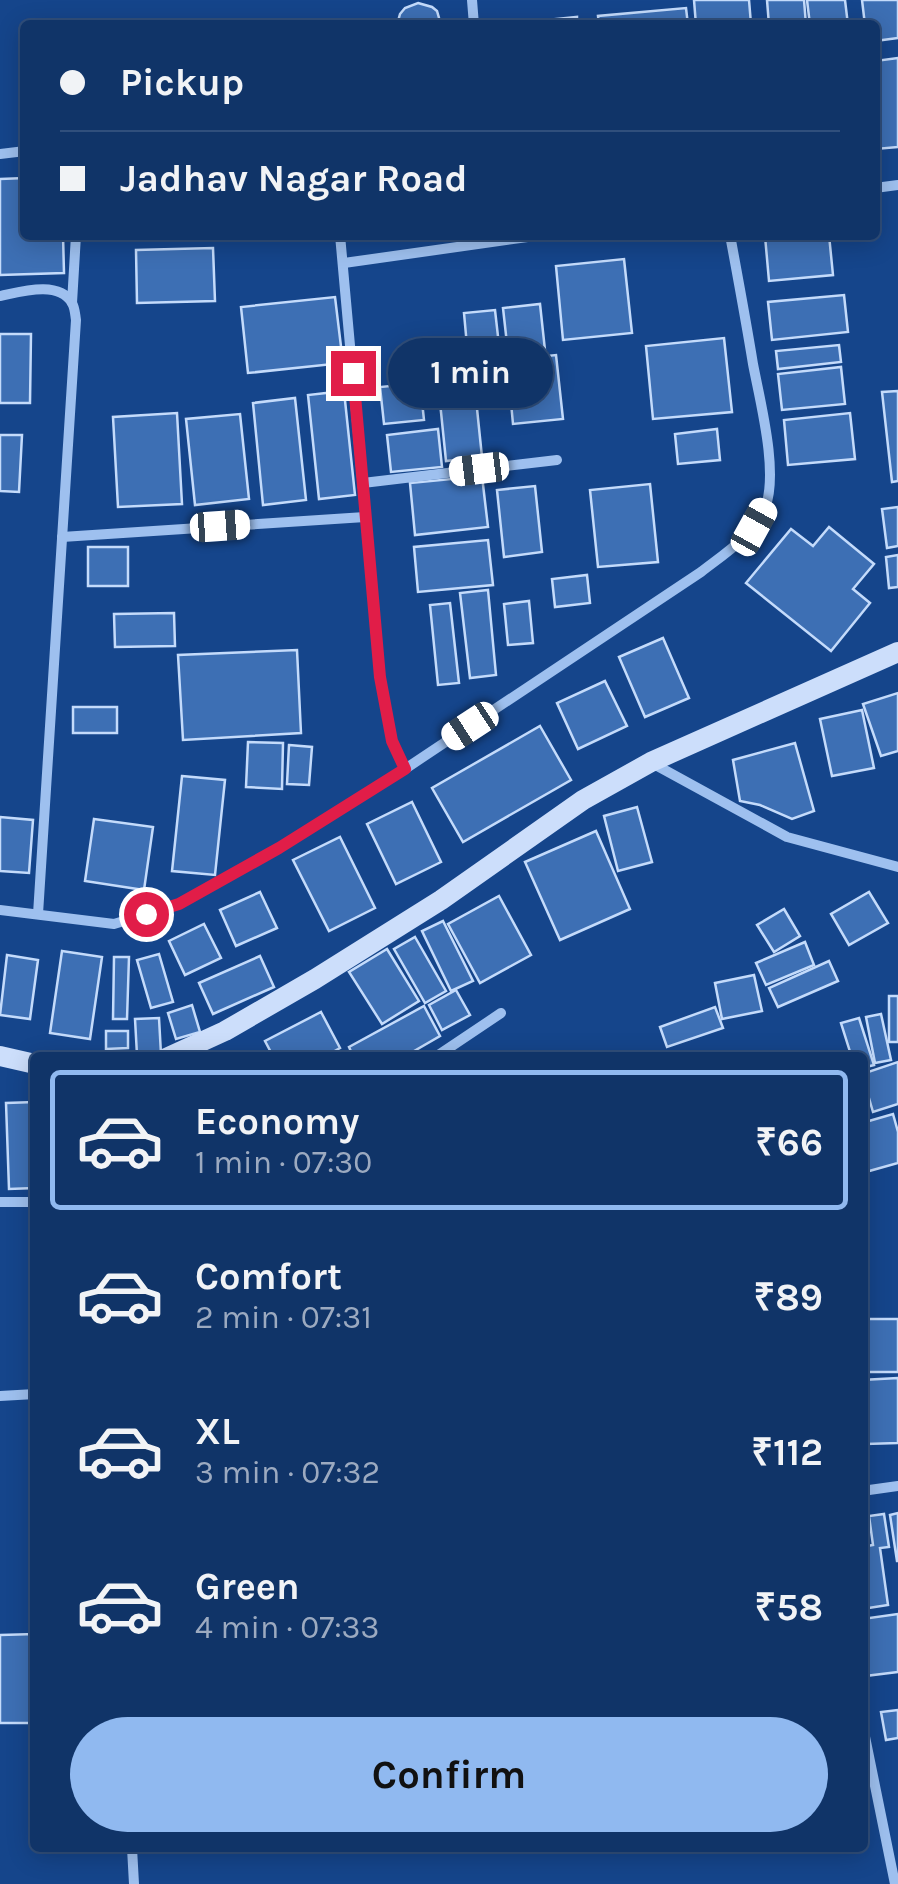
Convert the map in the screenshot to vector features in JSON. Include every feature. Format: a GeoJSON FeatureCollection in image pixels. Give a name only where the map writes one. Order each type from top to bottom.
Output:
{"type":"FeatureCollection","features":[{"type":"Feature","properties":{"kind":"street"},"geometry":{"type":"LineString","coordinates":[[38,914],[76,320],[72,303],[76,240]]}},
{"type":"Feature","properties":{"kind":"street"},"geometry":{"type":"LineString","coordinates":[[341,240],[380,677],[392,741],[405,769]]}},
{"type":"Feature","properties":{"kind":"street"},"geometry":{"type":"LineString","coordinates":[[344,263],[507,240]]}},
{"type":"Feature","properties":{"kind":"street"},"geometry":{"type":"LineString","coordinates":[[0,910],[114,924],[179,904],[279,848],[405,769],[701,572],[754,527],[766,505],[770,477],[767,438],[731,240]]}},
{"type":"Feature","properties":{"kind":"street"},"geometry":{"type":"LineString","coordinates":[[0,296],[42,289],[62,293],[72,303]]}},
{"type":"Feature","properties":{"kind":"street"},"geometry":{"type":"LineString","coordinates":[[363,482],[557,460]]}},
{"type":"Feature","properties":{"kind":"street"},"geometry":{"type":"LineString","coordinates":[[62,537],[365,517]]}},
{"type":"Feature","properties":{"kind":"street"},"geometry":{"type":"LineString","coordinates":[[179,1052],[226,1031],[315,978],[441,900],[583,800],[651,762],[898,652]]}},
{"type":"Feature","properties":{"kind":"street"},"geometry":{"type":"LineString","coordinates":[[651,762],[787,837],[898,866]]}},
{"type":"Feature","properties":{"kind":"street"},"geometry":{"type":"LineString","coordinates":[[443,1052],[501,1013]]}},
{"type":"Feature","properties":{"kind":"street"},"geometry":{"type":"LineString","coordinates":[[0,1056],[30,1063]]}},
{"type":"Feature","properties":{"kind":"street"},"geometry":{"type":"LineString","coordinates":[[0,1202],[30,1202]]}},
{"type":"Feature","properties":{"kind":"street"},"geometry":{"type":"LineString","coordinates":[[0,1396],[30,1394]]}},
{"type":"Feature","properties":{"kind":"street"},"geometry":{"type":"LineString","coordinates":[[868,1490],[898,1486]]}},
{"type":"Feature","properties":{"kind":"street"},"geometry":{"type":"LineString","coordinates":[[868,1751],[895,1884]]}},
{"type":"Feature","properties":{"kind":"street"},"geometry":{"type":"LineString","coordinates":[[132,1852],[134,1884]]}},
{"type":"Feature","properties":{"kind":"building"},"geometry":{"type":"Polygon","coordinates":[[[694,0],[749,0],[751,20],[696,20],[694,0]]]}},
{"type":"Feature","properties":{"kind":"building"},"geometry":{"type":"Polygon","coordinates":[[[767,0],[804,0],[806,20],[769,20],[767,0]]]}},
{"type":"Feature","properties":{"kind":"building"},"geometry":{"type":"Polygon","coordinates":[[[807,0],[845,0],[847,20],[809,20],[807,0]]]}},
{"type":"Feature","properties":{"kind":"building"},"geometry":{"type":"Polygon","coordinates":[[[862,0],[898,0],[898,38],[880,40],[880,20],[864,20],[862,0]]]}},
{"type":"Feature","properties":{"kind":"building"},"geometry":{"type":"Polygon","coordinates":[[[418,3],[432,7],[440,20],[398,20],[405,8],[418,3]]]}},
{"type":"Feature","properties":{"kind":"building"},"geometry":{"type":"Polygon","coordinates":[[[686,8],[687,20],[598,20],[598,16],[686,8]]]}},
{"type":"Feature","properties":{"kind":"building"},"geometry":{"type":"Polygon","coordinates":[[[898,58],[898,147],[880,149],[880,60],[898,58]]]}},
{"type":"Feature","properties":{"kind":"building"},"geometry":{"type":"Polygon","coordinates":[[[20,178],[20,240],[63,240],[64,273],[0,275],[0,179],[20,178]]]}},
{"type":"Feature","properties":{"kind":"building"},"geometry":{"type":"Polygon","coordinates":[[[765,240],[830,240],[833,275],[769,281],[765,240]]]}},
{"type":"Feature","properties":{"kind":"building"},"geometry":{"type":"Polygon","coordinates":[[[213,248],[215,301],[137,303],[136,250],[213,248]]]}},
{"type":"Feature","properties":{"kind":"building"},"geometry":{"type":"Polygon","coordinates":[[[624,259],[632,333],[563,340],[556,266],[624,259]]]}},
{"type":"Feature","properties":{"kind":"building"},"geometry":{"type":"Polygon","coordinates":[[[844,295],[848,332],[772,340],[768,302],[844,295]]]}},
{"type":"Feature","properties":{"kind":"building"},"geometry":{"type":"Polygon","coordinates":[[[335,297],[343,363],[248,373],[241,307],[335,297]]]}},
{"type":"Feature","properties":{"kind":"building"},"geometry":{"type":"Polygon","coordinates":[[[540,304],[545,350],[508,353],[503,308],[540,304]]]}},
{"type":"Feature","properties":{"kind":"building"},"geometry":{"type":"Polygon","coordinates":[[[495,310],[500,354],[468,357],[464,313],[495,310]]]}},
{"type":"Feature","properties":{"kind":"building"},"geometry":{"type":"Polygon","coordinates":[[[0,334],[31,334],[30,403],[0,403],[0,334]]]}},
{"type":"Feature","properties":{"kind":"building"},"geometry":{"type":"Polygon","coordinates":[[[724,338],[732,412],[653,419],[646,346],[724,338]]]}},
{"type":"Feature","properties":{"kind":"building"},"geometry":{"type":"Polygon","coordinates":[[[839,345],[841,362],[778,369],[776,351],[839,345]]]}},
{"type":"Feature","properties":{"kind":"building"},"geometry":{"type":"Polygon","coordinates":[[[556,355],[563,419],[513,424],[507,360],[556,355]]]}},
{"type":"Feature","properties":{"kind":"building"},"geometry":{"type":"Polygon","coordinates":[[[841,367],[845,404],[782,410],[778,374],[841,367]]]}},
{"type":"Feature","properties":{"kind":"building"},"geometry":{"type":"Polygon","coordinates":[[[473,370],[482,457],[446,461],[437,373],[473,370]]]}},
{"type":"Feature","properties":{"kind":"building"},"geometry":{"type":"Polygon","coordinates":[[[420,383],[424,420],[384,424],[380,387],[420,383]]]}},
{"type":"Feature","properties":{"kind":"building"},"geometry":{"type":"Polygon","coordinates":[[[344,391],[355,495],[319,499],[308,395],[344,391]]]}},
{"type":"Feature","properties":{"kind":"building"},"geometry":{"type":"Polygon","coordinates":[[[898,391],[898,481],[892,482],[882,392],[898,391]]]}},
{"type":"Feature","properties":{"kind":"building"},"geometry":{"type":"Polygon","coordinates":[[[295,398],[306,500],[263,505],[253,403],[295,398]]]}},
{"type":"Feature","properties":{"kind":"building"},"geometry":{"type":"Polygon","coordinates":[[[177,413],[182,504],[118,507],[113,417],[177,413]]]}},
{"type":"Feature","properties":{"kind":"building"},"geometry":{"type":"Polygon","coordinates":[[[850,413],[855,459],[788,465],[784,420],[850,413]]]}},
{"type":"Feature","properties":{"kind":"building"},"geometry":{"type":"Polygon","coordinates":[[[240,414],[249,499],[195,505],[186,419],[240,414]]]}},
{"type":"Feature","properties":{"kind":"building"},"geometry":{"type":"Polygon","coordinates":[[[438,429],[442,467],[391,472],[387,435],[438,429]]]}},
{"type":"Feature","properties":{"kind":"building"},"geometry":{"type":"Polygon","coordinates":[[[717,429],[720,460],[678,464],[675,434],[717,429]]]}},
{"type":"Feature","properties":{"kind":"building"},"geometry":{"type":"Polygon","coordinates":[[[0,435],[22,435],[19,492],[0,491],[0,435]]]}},
{"type":"Feature","properties":{"kind":"building"},"geometry":{"type":"Polygon","coordinates":[[[482,476],[488,527],[415,535],[410,483],[482,476]]]}},
{"type":"Feature","properties":{"kind":"building"},"geometry":{"type":"Polygon","coordinates":[[[650,484],[658,562],[598,567],[590,490],[650,484]]]}},
{"type":"Feature","properties":{"kind":"building"},"geometry":{"type":"Polygon","coordinates":[[[535,486],[542,552],[504,557],[497,490],[535,486]]]}},
{"type":"Feature","properties":{"kind":"building"},"geometry":{"type":"Polygon","coordinates":[[[898,507],[898,546],[887,548],[882,509],[898,507]]]}},
{"type":"Feature","properties":{"kind":"building"},"geometry":{"type":"Polygon","coordinates":[[[829,527],[874,564],[853,589],[870,603],[831,651],[746,583],[791,529],[813,546],[829,527]]]}},
{"type":"Feature","properties":{"kind":"building"},"geometry":{"type":"Polygon","coordinates":[[[488,540],[493,585],[418,592],[414,547],[488,540]]]}},
{"type":"Feature","properties":{"kind":"building"},"geometry":{"type":"Polygon","coordinates":[[[88,547],[128,547],[128,586],[88,586],[88,547]]]}},
{"type":"Feature","properties":{"kind":"building"},"geometry":{"type":"Polygon","coordinates":[[[898,555],[898,587],[889,588],[886,557],[898,555]]]}},
{"type":"Feature","properties":{"kind":"building"},"geometry":{"type":"Polygon","coordinates":[[[587,575],[590,603],[555,607],[552,579],[587,575]]]}},
{"type":"Feature","properties":{"kind":"building"},"geometry":{"type":"Polygon","coordinates":[[[488,590],[496,675],[470,678],[460,593],[488,590]]]}},
{"type":"Feature","properties":{"kind":"building"},"geometry":{"type":"Polygon","coordinates":[[[529,601],[533,643],[508,645],[504,604],[529,601]]]}},
{"type":"Feature","properties":{"kind":"building"},"geometry":{"type":"Polygon","coordinates":[[[450,603],[459,683],[438,685],[430,605],[450,603]]]}},
{"type":"Feature","properties":{"kind":"building"},"geometry":{"type":"Polygon","coordinates":[[[174,613],[175,646],[115,647],[114,614],[174,613]]]}},
{"type":"Feature","properties":{"kind":"building"},"geometry":{"type":"Polygon","coordinates":[[[663,638],[689,698],[645,717],[619,657],[663,638]]]}},
{"type":"Feature","properties":{"kind":"building"},"geometry":{"type":"Polygon","coordinates":[[[297,650],[301,733],[183,740],[178,655],[297,650]]]}},
{"type":"Feature","properties":{"kind":"building"},"geometry":{"type":"Polygon","coordinates":[[[605,681],[627,726],[578,749],[557,703],[605,681]]]}},
{"type":"Feature","properties":{"kind":"building"},"geometry":{"type":"Polygon","coordinates":[[[898,693],[898,751],[881,756],[863,704],[898,693]]]}},
{"type":"Feature","properties":{"kind":"building"},"geometry":{"type":"Polygon","coordinates":[[[73,707],[117,707],[117,733],[73,733],[73,707]]]}},
{"type":"Feature","properties":{"kind":"building"},"geometry":{"type":"Polygon","coordinates":[[[862,710],[874,768],[832,776],[820,719],[862,710]]]}},
{"type":"Feature","properties":{"kind":"building"},"geometry":{"type":"Polygon","coordinates":[[[540,726],[571,780],[463,842],[432,788],[540,726]]]}},
{"type":"Feature","properties":{"kind":"building"},"geometry":{"type":"Polygon","coordinates":[[[248,742],[283,743],[282,789],[246,787],[248,742]]]}},
{"type":"Feature","properties":{"kind":"building"},"geometry":{"type":"Polygon","coordinates":[[[795,743],[814,811],[792,819],[740,801],[733,760],[795,743]]]}},
{"type":"Feature","properties":{"kind":"building"},"geometry":{"type":"Polygon","coordinates":[[[289,745],[312,747],[309,785],[287,784],[289,745]]]}},
{"type":"Feature","properties":{"kind":"building"},"geometry":{"type":"Polygon","coordinates":[[[182,776],[225,780],[215,875],[172,871],[182,776]]]}},
{"type":"Feature","properties":{"kind":"building"},"geometry":{"type":"Polygon","coordinates":[[[412,802],[441,862],[396,884],[367,824],[412,802]]]}},
{"type":"Feature","properties":{"kind":"building"},"geometry":{"type":"Polygon","coordinates":[[[637,807],[652,862],[618,871],[604,816],[637,807]]]}},
{"type":"Feature","properties":{"kind":"building"},"geometry":{"type":"Polygon","coordinates":[[[0,817],[33,820],[29,873],[0,871],[0,817]]]}},
{"type":"Feature","properties":{"kind":"building"},"geometry":{"type":"Polygon","coordinates":[[[94,819],[153,827],[144,890],[85,881],[94,819]]]}},
{"type":"Feature","properties":{"kind":"building"},"geometry":{"type":"Polygon","coordinates":[[[596,831],[630,909],[560,940],[525,862],[596,831]]]}},
{"type":"Feature","properties":{"kind":"building"},"geometry":{"type":"Polygon","coordinates":[[[340,837],[375,908],[329,931],[293,860],[340,837]]]}},
{"type":"Feature","properties":{"kind":"building"},"geometry":{"type":"Polygon","coordinates":[[[260,892],[277,928],[236,946],[220,910],[260,892]]]}},
{"type":"Feature","properties":{"kind":"building"},"geometry":{"type":"Polygon","coordinates":[[[869,892],[888,923],[849,945],[831,914],[869,892]]]}},
{"type":"Feature","properties":{"kind":"building"},"geometry":{"type":"Polygon","coordinates":[[[499,896],[531,955],[480,983],[448,924],[499,896]]]}},
{"type":"Feature","properties":{"kind":"building"},"geometry":{"type":"Polygon","coordinates":[[[784,909],[800,936],[774,952],[757,925],[784,909]]]}},
{"type":"Feature","properties":{"kind":"building"},"geometry":{"type":"Polygon","coordinates":[[[443,921],[473,981],[451,991],[422,931],[443,921]]]}},
{"type":"Feature","properties":{"kind":"building"},"geometry":{"type":"Polygon","coordinates":[[[204,924],[221,958],[185,975],[169,941],[204,924]]]}},
{"type":"Feature","properties":{"kind":"building"},"geometry":{"type":"Polygon","coordinates":[[[415,937],[446,991],[425,1003],[394,949],[415,937]]]}},
{"type":"Feature","properties":{"kind":"building"},"geometry":{"type":"Polygon","coordinates":[[[805,942],[814,965],[766,985],[756,963],[805,942]]]}},
{"type":"Feature","properties":{"kind":"building"},"geometry":{"type":"Polygon","coordinates":[[[387,949],[419,1001],[382,1024],[349,972],[387,949]]]}},
{"type":"Feature","properties":{"kind":"building"},"geometry":{"type":"Polygon","coordinates":[[[62,951],[102,957],[90,1039],[50,1033],[62,951]]]}},
{"type":"Feature","properties":{"kind":"building"},"geometry":{"type":"Polygon","coordinates":[[[159,954],[173,1002],[151,1008],[137,960],[159,954]]]}},
{"type":"Feature","properties":{"kind":"building"},"geometry":{"type":"Polygon","coordinates":[[[7,955],[38,960],[30,1019],[0,1015],[7,955]]]}},
{"type":"Feature","properties":{"kind":"building"},"geometry":{"type":"Polygon","coordinates":[[[260,956],[274,987],[213,1014],[199,983],[260,956]]]}},
{"type":"Feature","properties":{"kind":"building"},"geometry":{"type":"Polygon","coordinates":[[[114,957],[129,957],[127,1019],[113,1019],[114,957]]]}},
{"type":"Feature","properties":{"kind":"building"},"geometry":{"type":"Polygon","coordinates":[[[829,961],[838,981],[778,1007],[769,988],[829,961]]]}},
{"type":"Feature","properties":{"kind":"building"},"geometry":{"type":"Polygon","coordinates":[[[754,975],[762,1011],[722,1019],[715,983],[754,975]]]}},
{"type":"Feature","properties":{"kind":"building"},"geometry":{"type":"Polygon","coordinates":[[[456,990],[470,1015],[442,1030],[429,1005],[456,990]]]}},
{"type":"Feature","properties":{"kind":"building"},"geometry":{"type":"Polygon","coordinates":[[[889,996],[898,996],[898,1042],[889,1042],[889,996]]]}},
{"type":"Feature","properties":{"kind":"building"},"geometry":{"type":"Polygon","coordinates":[[[192,1005],[200,1032],[176,1039],[168,1013],[192,1005]]]}},
{"type":"Feature","properties":{"kind":"building"},"geometry":{"type":"Polygon","coordinates":[[[424,1006],[440,1036],[412,1052],[351,1052],[349,1047],[424,1006]]]}},
{"type":"Feature","properties":{"kind":"building"},"geometry":{"type":"Polygon","coordinates":[[[715,1007],[723,1028],[667,1047],[660,1027],[715,1007]]]}},
{"type":"Feature","properties":{"kind":"building"},"geometry":{"type":"Polygon","coordinates":[[[321,1012],[340,1048],[333,1052],[271,1052],[265,1041],[321,1012]]]}},
{"type":"Feature","properties":{"kind":"building"},"geometry":{"type":"Polygon","coordinates":[[[881,1014],[891,1060],[875,1063],[866,1017],[881,1014]]]}},
{"type":"Feature","properties":{"kind":"building"},"geometry":{"type":"Polygon","coordinates":[[[159,1018],[161,1052],[137,1052],[135,1019],[159,1018]]]}},
{"type":"Feature","properties":{"kind":"building"},"geometry":{"type":"Polygon","coordinates":[[[859,1018],[874,1065],[868,1066],[868,1052],[850,1052],[841,1023],[859,1018]]]}},
{"type":"Feature","properties":{"kind":"building"},"geometry":{"type":"Polygon","coordinates":[[[106,1031],[128,1031],[128,1048],[106,1049],[106,1031]]]}},
{"type":"Feature","properties":{"kind":"building"},"geometry":{"type":"Polygon","coordinates":[[[898,1062],[898,1104],[873,1112],[868,1072],[898,1062]]]}},
{"type":"Feature","properties":{"kind":"building"},"geometry":{"type":"Polygon","coordinates":[[[30,1102],[30,1188],[9,1189],[6,1103],[30,1102]]]}},
{"type":"Feature","properties":{"kind":"building"},"geometry":{"type":"Polygon","coordinates":[[[893,1114],[898,1132],[898,1163],[868,1171],[868,1121],[893,1114]]]}},
{"type":"Feature","properties":{"kind":"building"},"geometry":{"type":"Polygon","coordinates":[[[868,1319],[898,1319],[898,1372],[868,1372],[868,1319]]]}},
{"type":"Feature","properties":{"kind":"building"},"geometry":{"type":"Polygon","coordinates":[[[898,1378],[898,1443],[868,1444],[868,1380],[898,1378]]]}},
{"type":"Feature","properties":{"kind":"building"},"geometry":{"type":"Polygon","coordinates":[[[898,1513],[898,1561],[897,1561],[890,1515],[898,1513]]]}},
{"type":"Feature","properties":{"kind":"building"},"geometry":{"type":"Polygon","coordinates":[[[884,1514],[889,1547],[880,1548],[888,1605],[868,1608],[868,1546],[873,1545],[869,1516],[884,1514]]]}},
{"type":"Feature","properties":{"kind":"building"},"geometry":{"type":"Polygon","coordinates":[[[898,1614],[898,1672],[868,1676],[868,1618],[898,1614]]]}},
{"type":"Feature","properties":{"kind":"building"},"geometry":{"type":"Polygon","coordinates":[[[30,1634],[30,1723],[0,1723],[0,1635],[30,1634]]]}},
{"type":"Feature","properties":{"kind":"building"},"geometry":{"type":"Polygon","coordinates":[[[898,1710],[898,1738],[886,1740],[881,1712],[898,1710]]]}},
{"type":"Feature","properties":{"kind":"route"},"geometry":{"type":"LineString","coordinates":[[146,914],[179,904],[279,848],[405,769],[392,741],[380,677],[353,373]]}}]}
